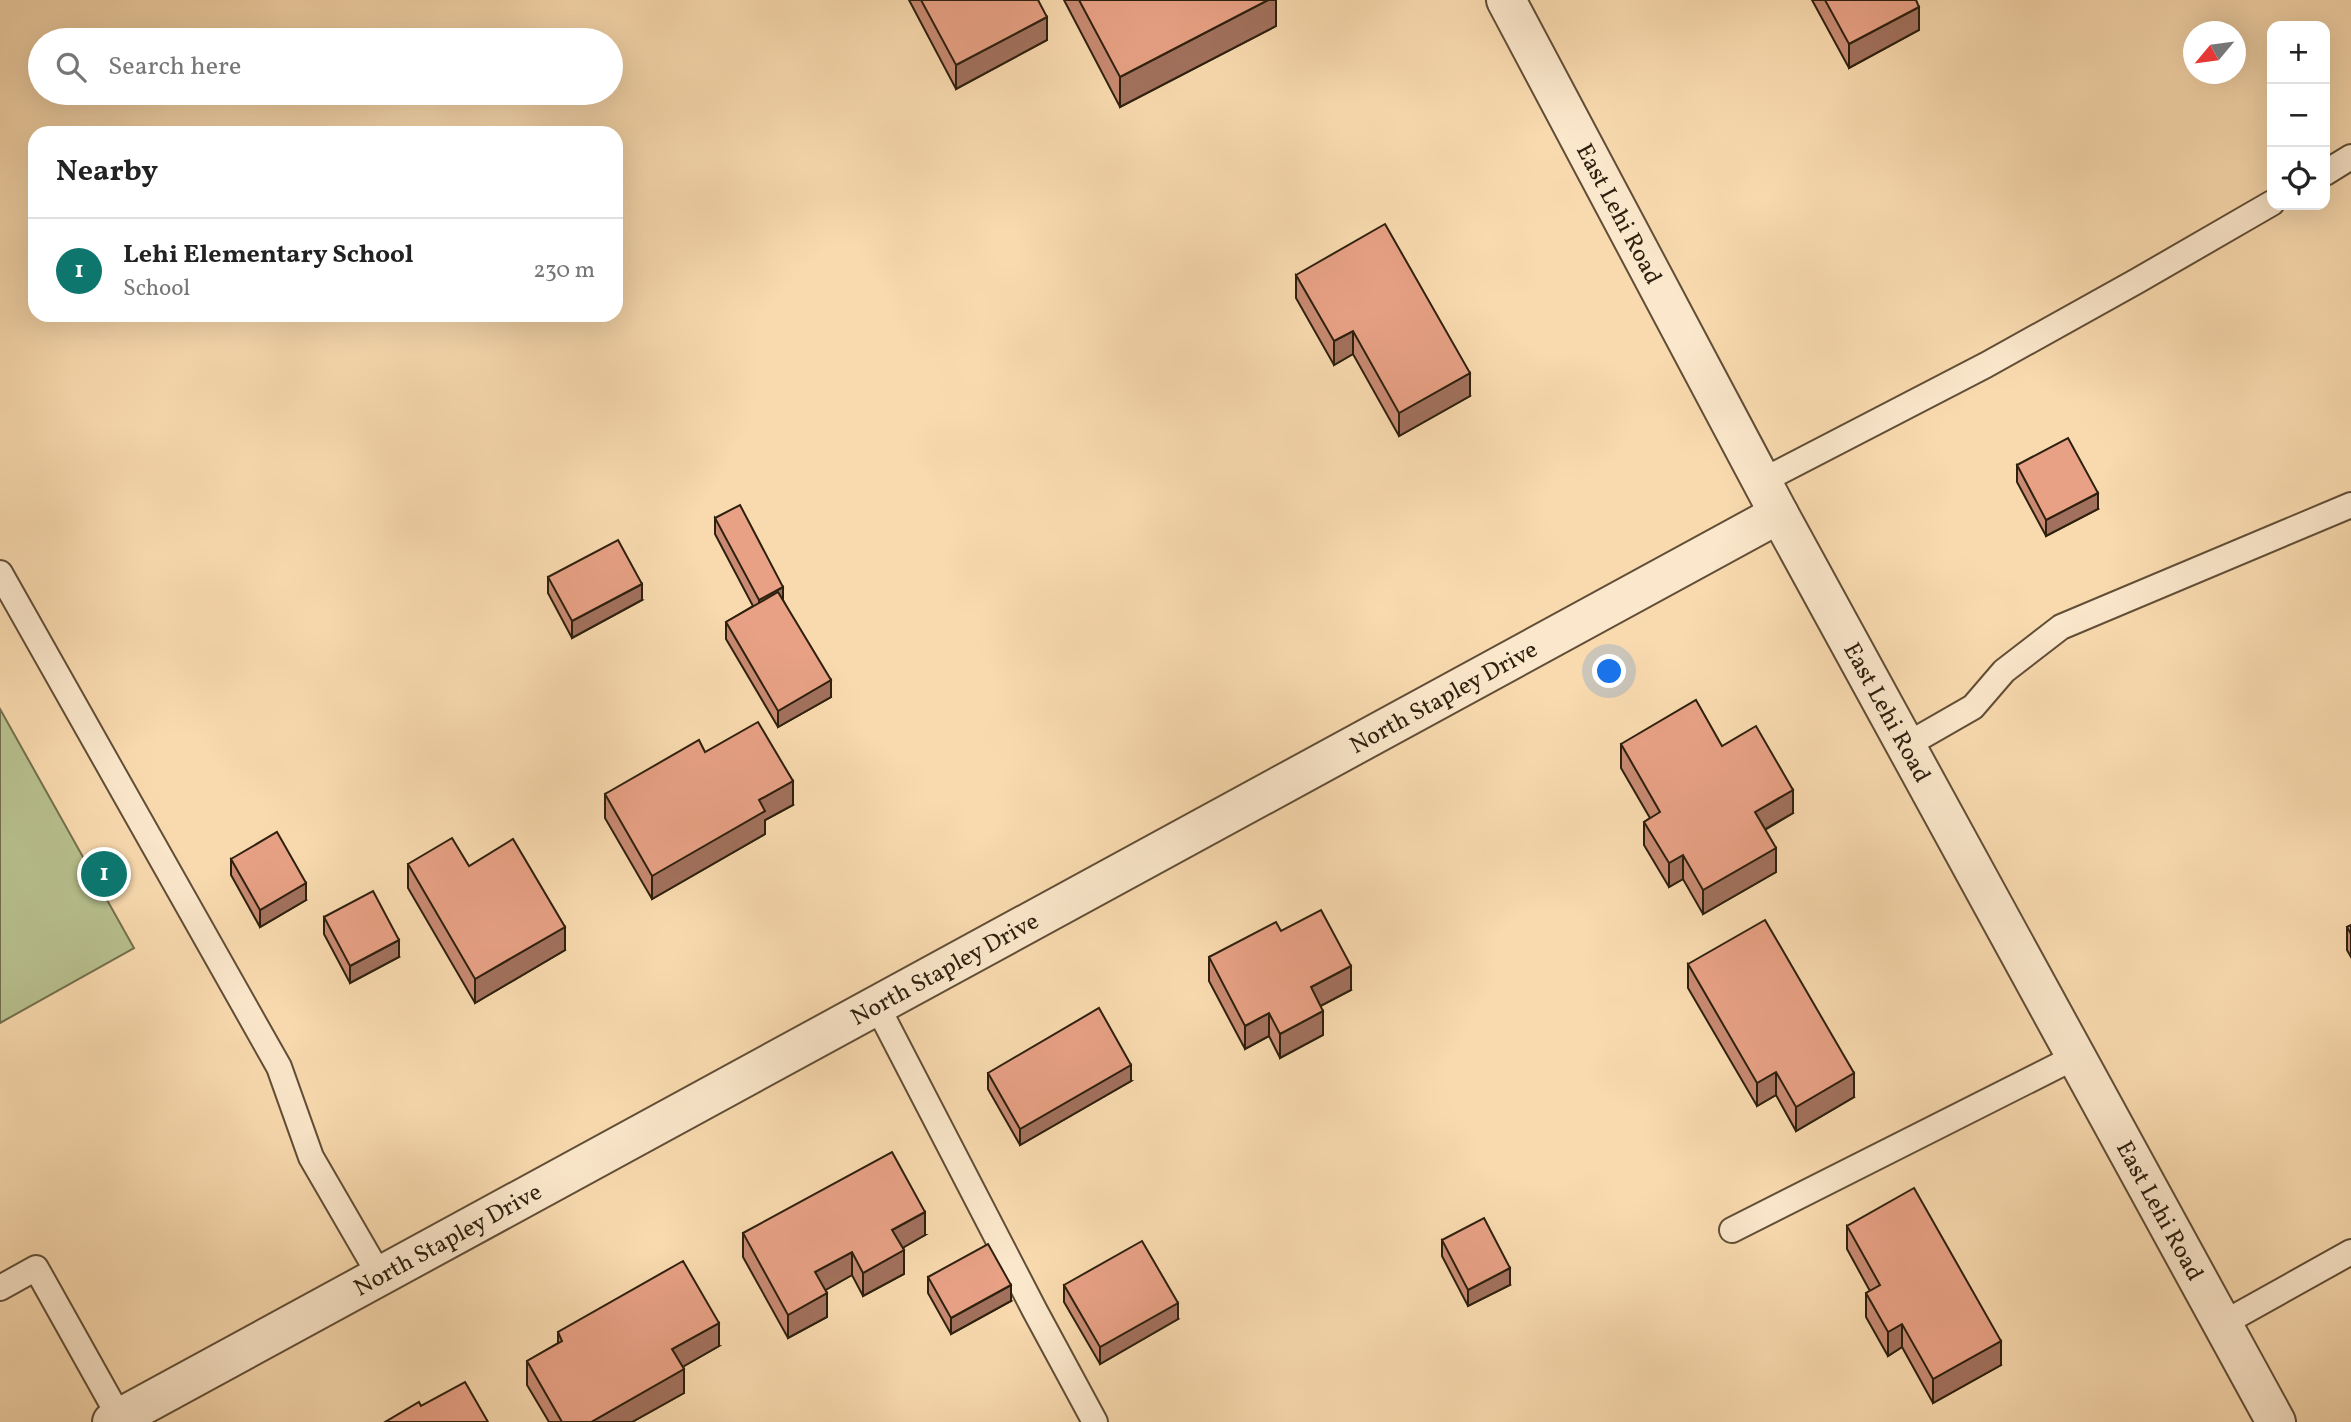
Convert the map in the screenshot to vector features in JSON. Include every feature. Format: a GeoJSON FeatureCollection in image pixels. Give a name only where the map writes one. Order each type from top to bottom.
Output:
{"type":"FeatureCollection","features":[{"type":"Feature","properties":{"kind":"street","name":"East Lehi Road"},"geometry":{"type":"LineString","coordinates":[[1506,0],[1770,498],[2276,1422]]}},
{"type":"Feature","properties":{"kind":"street","name":"North Stapley Drive"},"geometry":{"type":"LineString","coordinates":[[116,1420],[877,1006],[1770,498]]}},
{"type":"Feature","properties":{"kind":"lane"},"geometry":{"type":"LineString","coordinates":[[2330,170],[2351,157]]}},
{"type":"Feature","properties":{"kind":"lane"},"geometry":{"type":"LineString","coordinates":[[1770,498],[1986,365],[2267,206]]}},
{"type":"Feature","properties":{"kind":"lane"},"geometry":{"type":"LineString","coordinates":[[1905,746],[1973,707],[2004,671],[2061,627],[2351,505]]}},
{"type":"Feature","properties":{"kind":"lane"},"geometry":{"type":"LineString","coordinates":[[0,573],[279,1067],[311,1157],[380,1276]]}},
{"type":"Feature","properties":{"kind":"lane"},"geometry":{"type":"LineString","coordinates":[[877,1006],[1035,1311],[1096,1422]]}},
{"type":"Feature","properties":{"kind":"lane"},"geometry":{"type":"LineString","coordinates":[[1732,1230],[2077,1056]]}},
{"type":"Feature","properties":{"kind":"lane"},"geometry":{"type":"LineString","coordinates":[[2222,1324],[2351,1252]]}},
{"type":"Feature","properties":{"kind":"lane"},"geometry":{"type":"LineString","coordinates":[[0,1288],[36,1268],[116,1420]]}},
{"type":"Feature","properties":{"kind":"green space"},"geometry":{"type":"Polygon","coordinates":[[[0,709],[134,948],[0,1023],[0,709]]]}},
{"type":"Feature","properties":{"kind":"building"},"geometry":{"type":"Polygon","coordinates":[[[921,0],[1038,0],[1047,17],[956,65],[921,0]]]}},
{"type":"Feature","properties":{"kind":"building"},"geometry":{"type":"Polygon","coordinates":[[[1079,0],[1268,0],[1120,77],[1079,0]]]}},
{"type":"Feature","properties":{"kind":"building"},"geometry":{"type":"Polygon","coordinates":[[[1825,0],[1916,0],[1919,7],[1849,44],[1825,0]]]}},
{"type":"Feature","properties":{"kind":"building"},"geometry":{"type":"Polygon","coordinates":[[[1385,224],[1470,373],[1399,413],[1353,331],[1334,341],[1296,275],[1385,224]]]}},
{"type":"Feature","properties":{"kind":"building"},"geometry":{"type":"Polygon","coordinates":[[[2068,438],[2098,493],[2046,520],[2017,465],[2068,438]]]}},
{"type":"Feature","properties":{"kind":"building"},"geometry":{"type":"Polygon","coordinates":[[[740,505],[783,587],[759,600],[715,518],[740,505]]]}},
{"type":"Feature","properties":{"kind":"building"},"geometry":{"type":"Polygon","coordinates":[[[618,540],[642,584],[572,621],[548,577],[618,540]]]}},
{"type":"Feature","properties":{"kind":"building"},"geometry":{"type":"Polygon","coordinates":[[[778,592],[831,680],[778,711],[726,622],[778,592]]]}},
{"type":"Feature","properties":{"kind":"building"},"geometry":{"type":"Polygon","coordinates":[[[1696,700],[1722,746],[1756,726],[1793,790],[1755,812],[1776,848],[1703,890],[1683,855],[1669,863],[1644,822],[1660,812],[1621,744],[1696,700]]]}},
{"type":"Feature","properties":{"kind":"building"},"geometry":{"type":"Polygon","coordinates":[[[758,722],[793,781],[759,800],[765,811],[652,876],[605,794],[699,740],[705,752],[758,722]]]}},
{"type":"Feature","properties":{"kind":"building"},"geometry":{"type":"Polygon","coordinates":[[[277,832],[306,883],[260,910],[231,859],[277,832]]]}},
{"type":"Feature","properties":{"kind":"building"},"geometry":{"type":"Polygon","coordinates":[[[452,838],[469,866],[513,839],[565,927],[475,979],[408,864],[452,838]]]}},
{"type":"Feature","properties":{"kind":"building"},"geometry":{"type":"Polygon","coordinates":[[[373,891],[399,940],[350,966],[324,917],[373,891]]]}},
{"type":"Feature","properties":{"kind":"building"},"geometry":{"type":"Polygon","coordinates":[[[1321,910],[1351,966],[1311,987],[1323,1011],[1280,1034],[1269,1013],[1245,1026],[1209,957],[1276,922],[1281,931],[1321,910]]]}},
{"type":"Feature","properties":{"kind":"building"},"geometry":{"type":"Polygon","coordinates":[[[1765,920],[1854,1073],[1796,1107],[1776,1072],[1757,1083],[1688,964],[1765,920]]]}},
{"type":"Feature","properties":{"kind":"building"},"geometry":{"type":"Polygon","coordinates":[[[1099,1008],[1131,1065],[1020,1129],[988,1073],[1099,1008]]]}},
{"type":"Feature","properties":{"kind":"building"},"geometry":{"type":"Polygon","coordinates":[[[892,1152],[925,1212],[892,1230],[904,1250],[863,1273],[852,1252],[815,1272],[827,1293],[788,1315],[743,1233],[892,1152]]]}},
{"type":"Feature","properties":{"kind":"building"},"geometry":{"type":"Polygon","coordinates":[[[1914,1188],[2001,1341],[1933,1379],[1902,1324],[1888,1332],[1866,1293],[1880,1285],[1847,1226],[1914,1188]]]}},
{"type":"Feature","properties":{"kind":"building"},"geometry":{"type":"Polygon","coordinates":[[[1484,1218],[1510,1268],[1468,1290],[1442,1240],[1484,1218]]]}},
{"type":"Feature","properties":{"kind":"building"},"geometry":{"type":"Polygon","coordinates":[[[1142,1241],[1178,1303],[1100,1347],[1064,1285],[1142,1241]]]}},
{"type":"Feature","properties":{"kind":"building"},"geometry":{"type":"Polygon","coordinates":[[[988,1244],[1011,1285],[951,1318],[928,1277],[988,1244]]]}},
{"type":"Feature","properties":{"kind":"building"},"geometry":{"type":"Polygon","coordinates":[[[683,1261],[719,1323],[672,1349],[684,1369],[591,1422],[562,1422],[527,1361],[562,1341],[558,1332],[683,1261]]]}},
{"type":"Feature","properties":{"kind":"building"},"geometry":{"type":"Polygon","coordinates":[[[465,1382],[488,1422],[385,1422],[419,1402],[421,1406],[465,1382]]]}},
{"type":"Feature","properties":{"kind":"place","name":"Lehi Elementary School"},"geometry":{"type":"Point","coordinates":[104,874]}}]}
